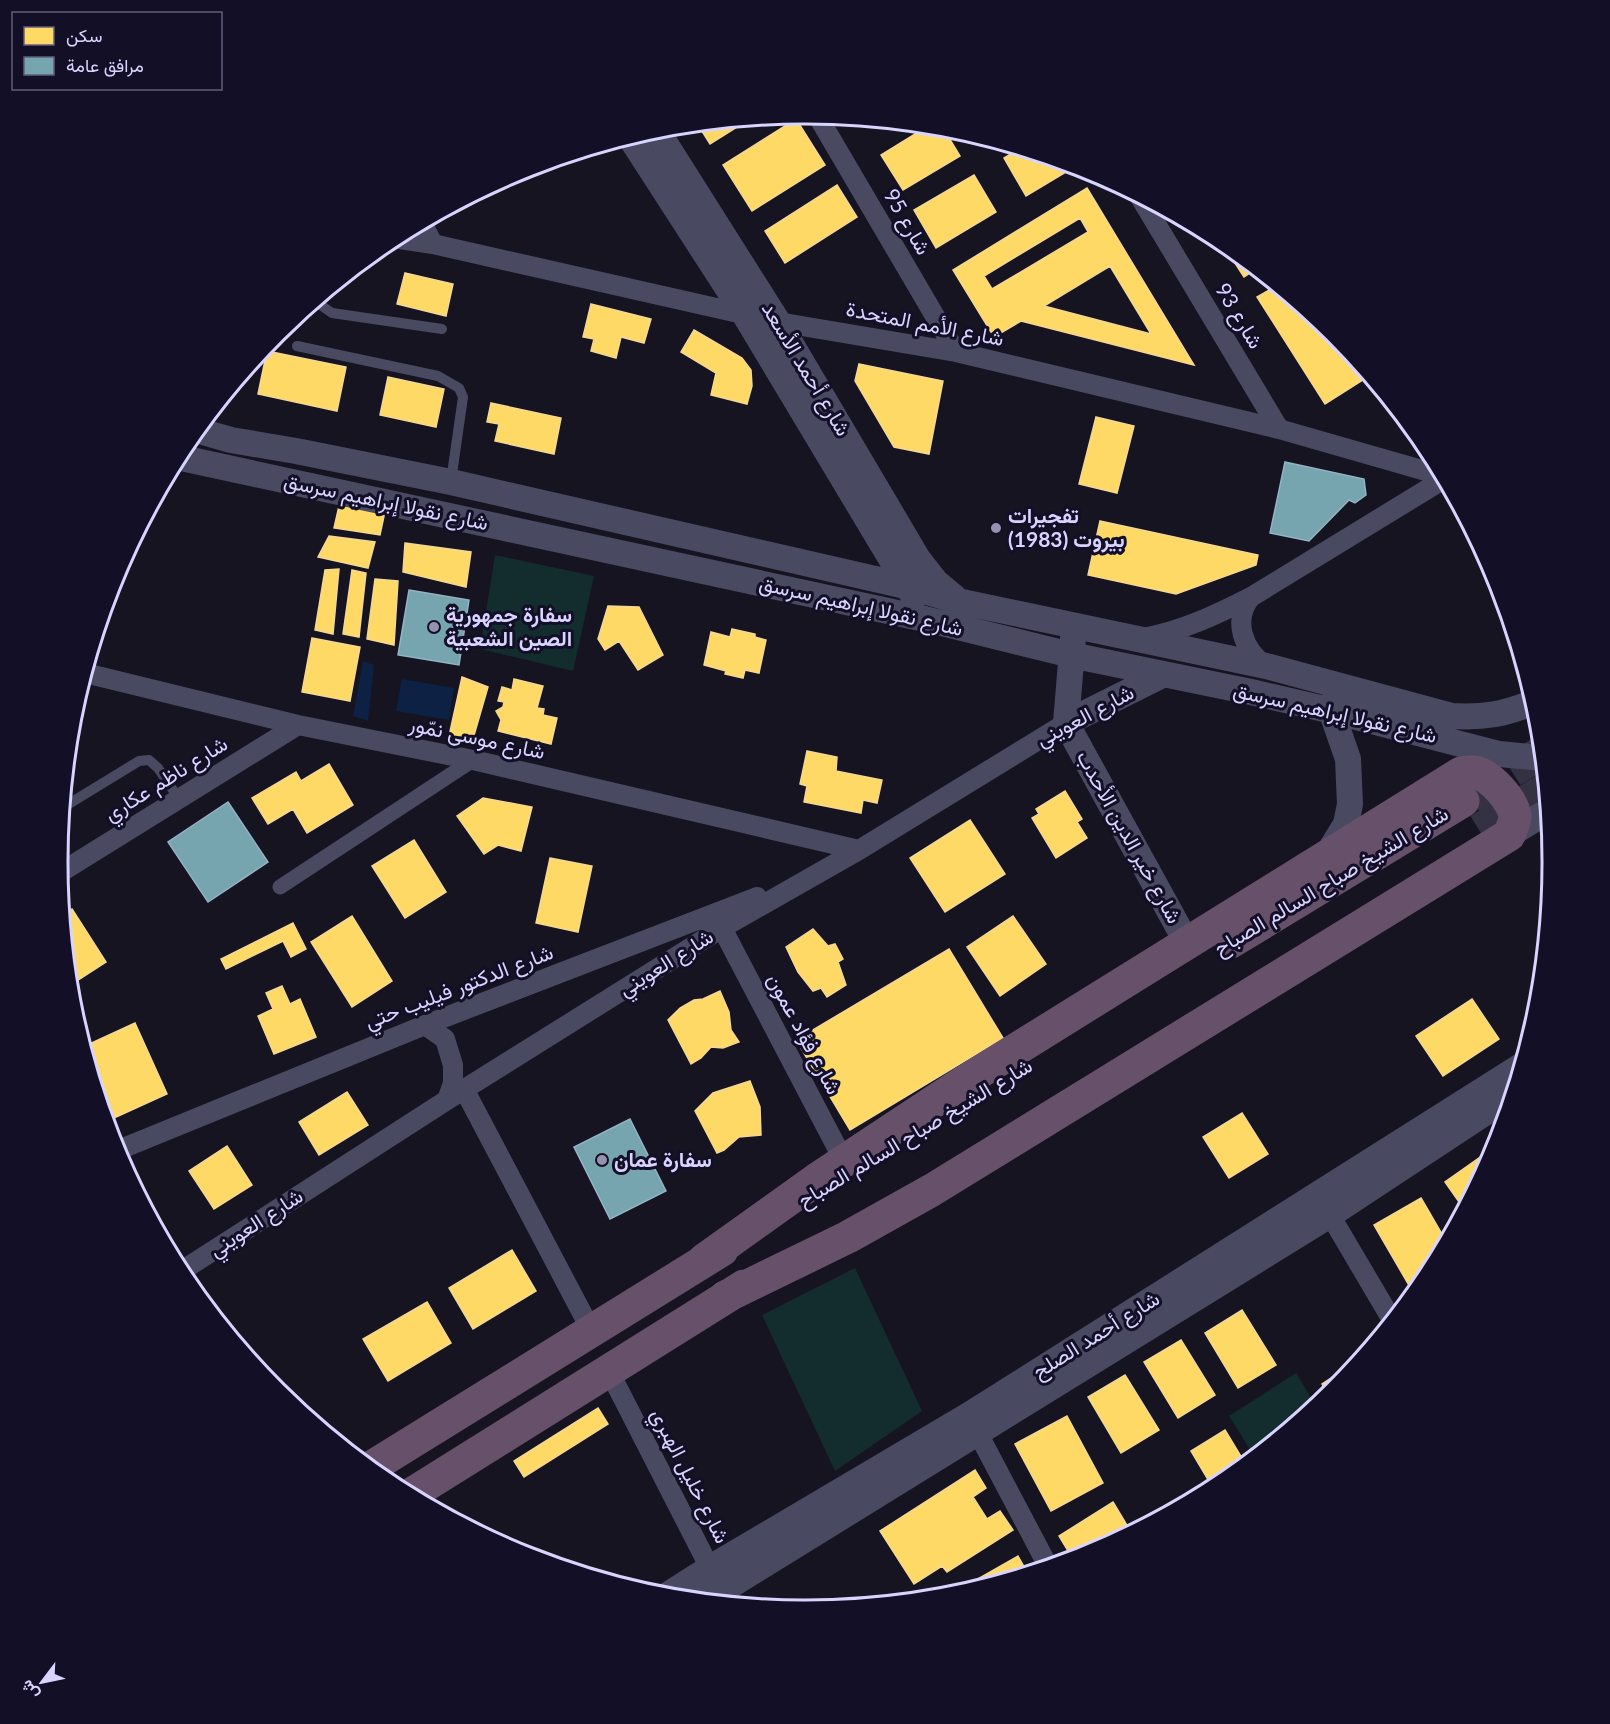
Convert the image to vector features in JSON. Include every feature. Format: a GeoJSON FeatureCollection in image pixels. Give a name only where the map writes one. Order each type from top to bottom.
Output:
{"type":"FeatureCollection","features":[{"type":"Feature","properties":{"kind":"highway"},"geometry":{"type":"LineString","coordinates":[[418,1490],[725,1297],[848,1237],[932,1190],[1494,833],[1515,817],[1502,790],[1476,772],[1461,773],[962,1083],[844,1161],[704,1260]]}},
{"type":"Feature","properties":{"kind":"highway","name":"شارع الشيخ صباح السالم الصباح"},"geometry":{"type":"LineString","coordinates":[[378,1463],[704,1260],[1462,801]]}},
{"type":"Feature","properties":{"kind":"street","name":"شارع 95"},"geometry":{"type":"LineString","coordinates":[[823,125],[956,352]]}},
{"type":"Feature","properties":{"kind":"street","name":"شارع أحمد الأسعد"},"geometry":{"type":"LineString","coordinates":[[662,139],[778,322],[918,559],[936,582],[962,602]]}},
{"type":"Feature","properties":{"kind":"street","name":"شارع أحمد الأسعد"},"geometry":{"type":"LineString","coordinates":[[635,145],[745,315],[910,587],[925,619]]}},
{"type":"Feature","properties":{"kind":"street","name":"شارع 93"},"geometry":{"type":"LineString","coordinates":[[1147,209],[1279,429]]}},
{"type":"Feature","properties":{"kind":"street"},"geometry":{"type":"LineString","coordinates":[[425,230],[433,244]]}},
{"type":"Feature","properties":{"kind":"street","name":"شارع الأمم المتحدة"},"geometry":{"type":"LineString","coordinates":[[409,240],[778,322],[956,352],[1279,429],[1432,475]]}},
{"type":"Feature","properties":{"kind":"street","name":"شارع نقولا إبراهيم سرسق"},"geometry":{"type":"LineString","coordinates":[[206,433],[231,441],[296,451],[451,482],[910,587],[962,602],[1266,666],[1452,716],[1494,716],[1525,706]]}},
{"type":"Feature","properties":{"kind":"street","name":"شارع نقولا إبراهيم سرسق"},"geometry":{"type":"LineString","coordinates":[[187,459],[925,619],[1071,655],[1334,711],[1498,754],[1535,757]]}},
{"type":"Feature","properties":{"kind":"street"},"geometry":{"type":"LineString","coordinates":[[1139,639],[1183,628],[1251,597],[1437,482]]}},
{"type":"Feature","properties":{"kind":"street"},"geometry":{"type":"LineString","coordinates":[[1251,597],[1246,602],[1241,616],[1242,631],[1244,640],[1251,651],[1266,666]]}},
{"type":"Feature","properties":{"kind":"street"},"geometry":{"type":"LineString","coordinates":[[1066,723],[1074,626]]}},
{"type":"Feature","properties":{"kind":"street","name":"شارع العويني"},"geometry":{"type":"LineString","coordinates":[[189,1267],[447,1100],[722,928],[859,850],[1066,723],[1164,674]]}},
{"type":"Feature","properties":{"kind":"street","name":"شارع موسى نمّور"},"geometry":{"type":"LineString","coordinates":[[92,675],[298,725],[473,760],[859,850]]}},
{"type":"Feature","properties":{"kind":"street"},"geometry":{"type":"LineString","coordinates":[[1327,855],[1346,824],[1350,804],[1348,759],[1334,722],[1338,686]]}},
{"type":"Feature","properties":{"kind":"street","name":"شارع خير الدين الأحدب"},"geometry":{"type":"LineString","coordinates":[[1066,723],[1186,943]]}},
{"type":"Feature","properties":{"kind":"street","name":"شارع ناظم عكاري"},"geometry":{"type":"LineString","coordinates":[[68,863],[179,799],[298,725]]}},
{"type":"Feature","properties":{"kind":"street"},"geometry":{"type":"LineString","coordinates":[[280,887],[473,760]]}},
{"type":"Feature","properties":{"kind":"street"},"geometry":{"type":"LineString","coordinates":[[1494,833],[1541,814]]}},
{"type":"Feature","properties":{"kind":"street","name":"شارع الدكتور فيليب حتي"},"geometry":{"type":"LineString","coordinates":[[125,1147],[425,1025],[821,872]]}},
{"type":"Feature","properties":{"kind":"street","name":"شارع فؤاد عمون"},"geometry":{"type":"LineString","coordinates":[[722,928],[844,1161]]}},
{"type":"Feature","properties":{"kind":"street"},"geometry":{"type":"LineString","coordinates":[[425,1025],[445,1040],[453,1065],[453,1083],[447,1100]]}},
{"type":"Feature","properties":{"kind":"street","name":"شارع أحمد الصلح"},"geometry":{"type":"LineString","coordinates":[[1324,1204],[1511,1073]]}},
{"type":"Feature","properties":{"kind":"street"},"geometry":{"type":"LineString","coordinates":[[465,1089],[591,1330]]}},
{"type":"Feature","properties":{"kind":"street","name":"شارع أحمد الصلح"},"geometry":{"type":"LineString","coordinates":[[724,1595],[974,1424],[1324,1204],[1502,1101]]}},
{"type":"Feature","properties":{"kind":"street"},"geometry":{"type":"LineString","coordinates":[[1324,1204],[1388,1313]]}},
{"type":"Feature","properties":{"kind":"street","name":"شارع خليل الهبري"},"geometry":{"type":"LineString","coordinates":[[609,1371],[710,1568],[718,1594]]}},
{"type":"Feature","properties":{"kind":"street"},"geometry":{"type":"LineString","coordinates":[[974,1424],[1044,1559]]}},
{"type":"Feature","properties":{"kind":"street","name":"شارع أحمد الصلح"},"geometry":{"type":"LineString","coordinates":[[679,1588],[710,1568],[974,1424]]}},
{"type":"Feature","properties":{"kind":"lane"},"geometry":{"type":"LineString","coordinates":[[322,306],[332,313],[442,329]]}},
{"type":"Feature","properties":{"kind":"lane"},"geometry":{"type":"LineString","coordinates":[[297,346],[438,376],[459,388],[463,397],[451,482]]}},
{"type":"Feature","properties":{"kind":"lane"},"geometry":{"type":"LineString","coordinates":[[70,803],[139,761],[149,760],[158,768],[179,799]]}},
{"type":"Feature","properties":{"kind":"green space"},"geometry":{"type":"Polygon","coordinates":[[[495,555],[594,576],[573,671],[480,649],[495,555]]]}},
{"type":"Feature","properties":{"kind":"green space"},"geometry":{"type":"Polygon","coordinates":[[[855,1268],[922,1411],[835,1471],[762,1315],[855,1268]]]}},
{"type":"Feature","properties":{"kind":"green space"},"geometry":{"type":"Polygon","coordinates":[[[1296,1373],[1311,1397],[1250,1450],[1229,1416],[1296,1373]]]}},
{"type":"Feature","properties":{"kind":"water"},"geometry":{"type":"Polygon","coordinates":[[[363,661],[374,665],[368,721],[353,716],[363,661]]]}},
{"type":"Feature","properties":{"kind":"water"},"geometry":{"type":"Polygon","coordinates":[[[402,679],[454,688],[449,720],[396,711],[402,679]]]}},
{"type":"Feature","properties":{"kind":"building: سكن"},"geometry":{"type":"Polygon","coordinates":[[[799,124],[825,165],[752,211],[723,165],[787,125],[799,124]]]}},
{"type":"Feature","properties":{"kind":"building: سكن"},"geometry":{"type":"Polygon","coordinates":[[[735,128],[710,144],[702,132],[735,128]]]}},
{"type":"Feature","properties":{"kind":"building: سكن"},"geometry":{"type":"Polygon","coordinates":[[[916,133],[950,139],[960,156],[903,190],[881,155],[916,133]]]}},
{"type":"Feature","properties":{"kind":"building: سكن"},"geometry":{"type":"Polygon","coordinates":[[[1010,154],[1065,173],[1026,196],[1004,158],[1010,154]]]}},
{"type":"Feature","properties":{"kind":"building: سكن"},"geometry":{"type":"Polygon","coordinates":[[[974,175],[996,212],[936,248],[914,210],[974,175]]]}},
{"type":"Feature","properties":{"kind":"building: سكن"},"geometry":{"type":"Polygon","coordinates":[[[837,185],[857,217],[785,263],[765,231],[837,185]]]}},
{"type":"Feature","properties":{"kind":"building: سكن"},"geometry":{"type":"Polygon","coordinates":[[[1087,188],[1194,365],[1021,321],[994,337],[953,270],[1087,188]],[[1080,218],[984,276],[992,289],[1088,232],[1080,218]],[[1110,266],[1044,306],[1151,334],[1110,266]]]}},
{"type":"Feature","properties":{"kind":"building: سكن"},"geometry":{"type":"Polygon","coordinates":[[[1235,264],[1249,274],[1244,277],[1235,264]]]}},
{"type":"Feature","properties":{"kind":"building: سكن"},"geometry":{"type":"Polygon","coordinates":[[[405,273],[453,284],[446,316],[397,304],[405,273]]]}},
{"type":"Feature","properties":{"kind":"building: سكن"},"geometry":{"type":"Polygon","coordinates":[[[1269,290],[1326,341],[1362,380],[1325,404],[1257,297],[1269,290]]]}},
{"type":"Feature","properties":{"kind":"building: سكن"},"geometry":{"type":"Polygon","coordinates":[[[591,304],[651,319],[644,343],[621,337],[616,358],[591,351],[594,339],[583,337],[591,304]]]}},
{"type":"Feature","properties":{"kind":"building: سكن"},"geometry":{"type":"Polygon","coordinates":[[[694,330],[742,358],[751,370],[752,386],[747,404],[711,395],[716,373],[681,352],[694,330]]]}},
{"type":"Feature","properties":{"kind":"building: سكن"},"geometry":{"type":"Polygon","coordinates":[[[273,352],[346,367],[337,411],[258,394],[265,361],[273,352]]]}},
{"type":"Feature","properties":{"kind":"building: سكن"},"geometry":{"type":"Polygon","coordinates":[[[859,364],[943,381],[929,454],[894,447],[855,381],[859,364]]]}},
{"type":"Feature","properties":{"kind":"building: سكن"},"geometry":{"type":"Polygon","coordinates":[[[388,377],[444,389],[436,427],[380,415],[388,377]]]}},
{"type":"Feature","properties":{"kind":"building: سكن"},"geometry":{"type":"Polygon","coordinates":[[[491,403],[561,418],[554,454],[495,441],[499,424],[487,422],[491,403]]]}},
{"type":"Feature","properties":{"kind":"building: سكن"},"geometry":{"type":"Polygon","coordinates":[[[1096,417],[1134,426],[1117,493],[1079,484],[1096,417]]]}},
{"type":"Feature","properties":{"kind":"building: سكن"},"geometry":{"type":"Polygon","coordinates":[[[387,502],[380,535],[334,528],[339,506],[387,502]]]}},
{"type":"Feature","properties":{"kind":"building: سكن"},"geometry":{"type":"Polygon","coordinates":[[[1100,521],[1258,555],[1256,565],[1176,594],[1088,575],[1100,521]]]}},
{"type":"Feature","properties":{"kind":"building: سكن"},"geometry":{"type":"Polygon","coordinates":[[[329,536],[375,542],[368,568],[318,557],[329,536]]]}},
{"type":"Feature","properties":{"kind":"building: سكن"},"geometry":{"type":"Polygon","coordinates":[[[405,543],[471,552],[466,587],[403,572],[405,543]]]}},
{"type":"Feature","properties":{"kind":"building: سكن"},"geometry":{"type":"Polygon","coordinates":[[[339,569],[333,634],[315,630],[325,570],[339,569]]]}},
{"type":"Feature","properties":{"kind":"building: سكن"},"geometry":{"type":"Polygon","coordinates":[[[352,570],[366,573],[359,637],[343,634],[352,570]]]}},
{"type":"Feature","properties":{"kind":"building: سكن"},"geometry":{"type":"Polygon","coordinates":[[[375,579],[398,581],[394,645],[367,639],[375,579]]]}},
{"type":"Feature","properties":{"kind":"building: سكن"},"geometry":{"type":"Polygon","coordinates":[[[608,606],[639,607],[663,655],[638,670],[619,641],[605,650],[598,639],[608,606]]]}},
{"type":"Feature","properties":{"kind":"building: سكن"},"geometry":{"type":"Polygon","coordinates":[[[732,629],[755,634],[755,637],[766,640],[759,673],[745,670],[743,678],[725,674],[726,671],[704,665],[711,632],[730,637],[732,629]]]}},
{"type":"Feature","properties":{"kind":"building: سكن"},"geometry":{"type":"Polygon","coordinates":[[[312,638],[360,647],[350,701],[302,692],[312,638]]]}},
{"type":"Feature","properties":{"kind":"building: سكن"},"geometry":{"type":"Polygon","coordinates":[[[462,677],[488,687],[473,739],[449,736],[462,677]]]}},
{"type":"Feature","properties":{"kind":"building: سكن"},"geometry":{"type":"Polygon","coordinates":[[[514,679],[543,686],[537,708],[544,709],[543,715],[557,718],[551,744],[498,731],[501,720],[496,711],[503,707],[504,702],[498,701],[502,687],[512,690],[514,679]]]}},
{"type":"Feature","properties":{"kind":"building: سكن"},"geometry":{"type":"Polygon","coordinates":[[[807,751],[837,757],[836,771],[882,780],[877,803],[863,800],[861,813],[804,802],[807,786],[800,784],[807,751]]]}},
{"type":"Feature","properties":{"kind":"building: سكن"},"geometry":{"type":"Polygon","coordinates":[[[329,764],[353,805],[307,833],[293,809],[268,824],[252,798],[296,772],[301,781],[329,764]]]}},
{"type":"Feature","properties":{"kind":"building: سكن"},"geometry":{"type":"Polygon","coordinates":[[[1065,791],[1082,819],[1077,822],[1087,838],[1056,858],[1032,818],[1039,814],[1036,809],[1065,791]]]}},
{"type":"Feature","properties":{"kind":"building: سكن"},"geometry":{"type":"Polygon","coordinates":[[[483,798],[532,807],[521,851],[498,845],[484,854],[457,816],[483,798]]]}},
{"type":"Feature","properties":{"kind":"building: سكن"},"geometry":{"type":"Polygon","coordinates":[[[970,820],[1005,874],[945,912],[910,858],[970,820]]]}},
{"type":"Feature","properties":{"kind":"building: سكن"},"geometry":{"type":"Polygon","coordinates":[[[414,840],[446,892],[405,918],[372,866],[414,840]]]}},
{"type":"Feature","properties":{"kind":"building: سكن"},"geometry":{"type":"Polygon","coordinates":[[[550,858],[592,866],[578,932],[536,923],[550,858]]]}},
{"type":"Feature","properties":{"kind":"building: سكن"},"geometry":{"type":"Polygon","coordinates":[[[72,909],[106,962],[78,980],[74,958],[69,911],[72,909]]]}},
{"type":"Feature","properties":{"kind":"building: سكن"},"geometry":{"type":"Polygon","coordinates":[[[352,916],[392,981],[352,1007],[311,942],[352,916]]]}},
{"type":"Feature","properties":{"kind":"building: سكن"},"geometry":{"type":"Polygon","coordinates":[[[1013,916],[1046,964],[1000,996],[967,947],[1013,916]]]}},
{"type":"Feature","properties":{"kind":"building: سكن"},"geometry":{"type":"Polygon","coordinates":[[[293,923],[306,949],[291,957],[283,941],[226,969],[221,959],[293,923]]]}},
{"type":"Feature","properties":{"kind":"building: سكن"},"geometry":{"type":"Polygon","coordinates":[[[813,929],[828,946],[835,944],[843,959],[838,962],[846,985],[827,997],[821,988],[813,991],[798,972],[786,947],[813,929]]]}},
{"type":"Feature","properties":{"kind":"building: سكن"},"geometry":{"type":"Polygon","coordinates":[[[949,949],[1003,1038],[850,1130],[796,1040],[949,949]]]}},
{"type":"Feature","properties":{"kind":"building: سكن"},"geometry":{"type":"Polygon","coordinates":[[[282,986],[290,1004],[300,999],[316,1037],[274,1054],[258,1016],[273,1009],[266,993],[282,986]]]}},
{"type":"Feature","properties":{"kind":"building: سكن"},"geometry":{"type":"Polygon","coordinates":[[[720,991],[729,1012],[731,1030],[739,1042],[723,1048],[711,1047],[701,1058],[691,1064],[668,1020],[680,1008],[694,1000],[703,999],[720,991]]]}},
{"type":"Feature","properties":{"kind":"building: سكن"},"geometry":{"type":"Polygon","coordinates":[[[1472,999],[1499,1039],[1443,1076],[1416,1036],[1472,999]]]}},
{"type":"Feature","properties":{"kind":"building: سكن"},"geometry":{"type":"Polygon","coordinates":[[[135,1023],[167,1094],[114,1118],[91,1043],[135,1023]]]}},
{"type":"Feature","properties":{"kind":"building: سكن"},"geometry":{"type":"Polygon","coordinates":[[[750,1081],[760,1107],[761,1135],[739,1137],[717,1153],[695,1111],[713,1093],[750,1081]]]}},
{"type":"Feature","properties":{"kind":"building: سكن"},"geometry":{"type":"Polygon","coordinates":[[[347,1092],[368,1125],[319,1155],[299,1122],[347,1092]]]}},
{"type":"Feature","properties":{"kind":"building: سكن"},"geometry":{"type":"Polygon","coordinates":[[[1242,1113],[1268,1154],[1229,1178],[1203,1137],[1242,1113]]]}},
{"type":"Feature","properties":{"kind":"building: سكن"},"geometry":{"type":"Polygon","coordinates":[[[227,1146],[252,1185],[214,1209],[189,1171],[227,1146]]]}},
{"type":"Feature","properties":{"kind":"building: سكن"},"geometry":{"type":"Polygon","coordinates":[[[1480,1157],[1459,1202],[1445,1182],[1480,1157]]]}},
{"type":"Feature","properties":{"kind":"building: سكن"},"geometry":{"type":"Polygon","coordinates":[[[1421,1198],[1442,1234],[1409,1285],[1374,1225],[1421,1198]]]}},
{"type":"Feature","properties":{"kind":"building: سكن"},"geometry":{"type":"Polygon","coordinates":[[[512,1250],[536,1291],[473,1329],[449,1288],[512,1250]]]}},
{"type":"Feature","properties":{"kind":"building: سكن"},"geometry":{"type":"Polygon","coordinates":[[[427,1302],[451,1343],[388,1381],[363,1339],[427,1302]]]}},
{"type":"Feature","properties":{"kind":"building: سكن"},"geometry":{"type":"Polygon","coordinates":[[[1242,1310],[1276,1365],[1238,1388],[1205,1333],[1242,1310]]]}},
{"type":"Feature","properties":{"kind":"building: سكن"},"geometry":{"type":"Polygon","coordinates":[[[1181,1340],[1215,1395],[1178,1418],[1144,1362],[1181,1340]]]}},
{"type":"Feature","properties":{"kind":"building: سكن"},"geometry":{"type":"Polygon","coordinates":[[[1125,1375],[1159,1430],[1121,1453],[1088,1397],[1125,1375]]]}},
{"type":"Feature","properties":{"kind":"building: سكن"},"geometry":{"type":"Polygon","coordinates":[[[598,1408],[608,1424],[524,1477],[514,1461],[598,1408]]]}},
{"type":"Feature","properties":{"kind":"building: سكن"},"geometry":{"type":"Polygon","coordinates":[[[1067,1416],[1103,1483],[1051,1511],[1015,1444],[1067,1416]]]}},
{"type":"Feature","properties":{"kind":"building: سكن"},"geometry":{"type":"Polygon","coordinates":[[[1225,1430],[1241,1456],[1208,1479],[1191,1451],[1225,1430]]]}},
{"type":"Feature","properties":{"kind":"building: سكن"},"geometry":{"type":"Polygon","coordinates":[[[975,1470],[986,1488],[973,1497],[987,1519],[1000,1511],[1013,1530],[947,1572],[942,1566],[914,1584],[880,1531],[975,1470]]]}},
{"type":"Feature","properties":{"kind":"building: سكن"},"geometry":{"type":"Polygon","coordinates":[[[1113,1502],[1127,1525],[1068,1550],[1059,1536],[1113,1502]]]}},
{"type":"Feature","properties":{"kind":"building: سكن"},"geometry":{"type":"Polygon","coordinates":[[[1018,1556],[1023,1566],[996,1574],[980,1578],[1018,1556]]]}},
{"type":"Feature","properties":{"kind":"building: مرافق عامة"},"geometry":{"type":"Polygon","coordinates":[[[1285,462],[1364,479],[1366,495],[1355,503],[1349,500],[1309,541],[1270,533],[1285,462]]]}},
{"type":"Feature","properties":{"kind":"building: مرافق عامة","name":"سفارة جمهورية الصين الشعبية"},"geometry":{"type":"Polygon","coordinates":[[[409,590],[469,600],[459,665],[398,655],[409,590]]]}},
{"type":"Feature","properties":{"kind":"building: مرافق عامة"},"geometry":{"type":"Polygon","coordinates":[[[228,802],[268,862],[208,902],[168,842],[228,802]]]}},
{"type":"Feature","properties":{"kind":"building: مرافق عامة"},"geometry":{"type":"Polygon","coordinates":[[[630,1119],[666,1191],[610,1219],[574,1147],[630,1119]]]}},
{"type":"Feature","properties":{"kind":"tunnel"},"geometry":{"type":"LineString","coordinates":[[1470,797],[1534,757]]}},
{"type":"Feature","properties":{"kind":"tunnel"},"geometry":{"type":"LineString","coordinates":[[1479,830],[1539,793]]}},
{"type":"Feature","properties":{"kind":"place","name":"تفجيرات بيروت (1983)"},"geometry":{"type":"Point","coordinates":[996,528]}},
{"type":"Feature","properties":{"kind":"place","name":"سفارة جمهورية الصين الشعبية"},"geometry":{"type":"Point","coordinates":[434,627]}},
{"type":"Feature","properties":{"kind":"place","name":"سفارة عمان"},"geometry":{"type":"Point","coordinates":[602,1160]}}]}
